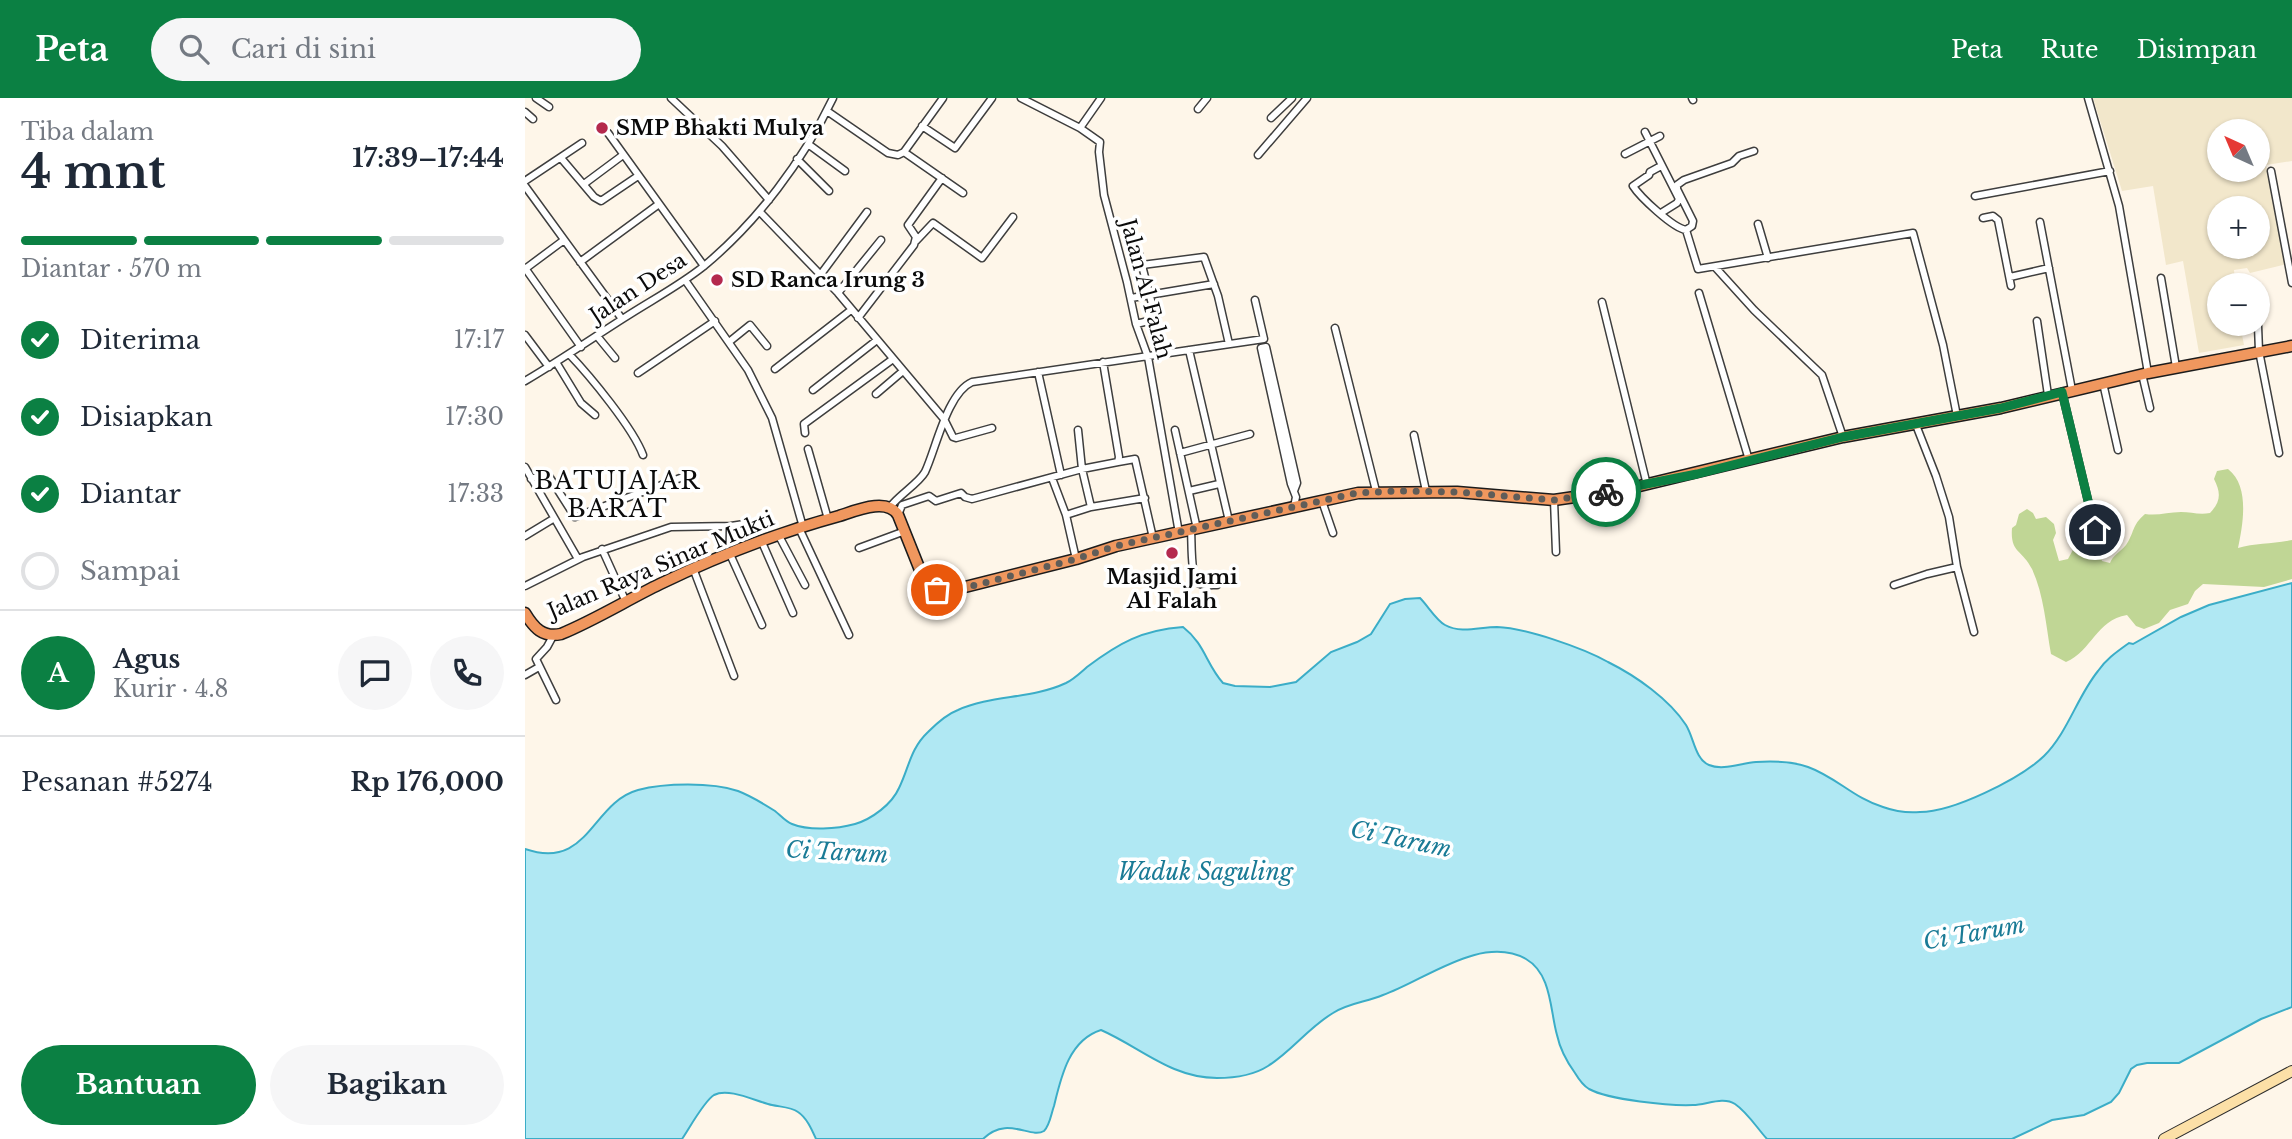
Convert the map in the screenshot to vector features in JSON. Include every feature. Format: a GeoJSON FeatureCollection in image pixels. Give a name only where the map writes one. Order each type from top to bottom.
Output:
{"type":"FeatureCollection","features":[{"type":"Feature","properties":{"kind":"highway"},"geometry":{"type":"LineString","coordinates":[[894,511],[905,531],[924,580],[941,592],[1076,559],[1116,546],[1357,493],[1426,491],[1554,500],[1647,485],[1843,437],[2001,408],[2176,367],[2292,346]]}},
{"type":"Feature","properties":{"kind":"highway","name":"Jalan Raya Sinar Mukti"},"geometry":{"type":"LineString","coordinates":[[527,621],[542,633],[553,636],[693,568],[761,540],[862,510],[885,505],[894,511]]}},
{"type":"Feature","properties":{"kind":"main road"},"geometry":{"type":"LineString","coordinates":[[2164,1139],[2292,1071]]}},
{"type":"Feature","properties":{"kind":"street"},"geometry":{"type":"LineString","coordinates":[[536,98],[549,107]]}},
{"type":"Feature","properties":{"kind":"street"},"geometry":{"type":"LineString","coordinates":[[671,98],[722,146],[769,200]]}},
{"type":"Feature","properties":{"kind":"street","name":"Jalan Desa"},"geometry":{"type":"LineString","coordinates":[[525,381],[685,280],[704,265],[760,212],[808,144],[833,98]]}},
{"type":"Feature","properties":{"kind":"street"},"geometry":{"type":"LineString","coordinates":[[827,111],[888,153],[898,155],[904,152],[943,98]]}},
{"type":"Feature","properties":{"kind":"street"},"geometry":{"type":"LineString","coordinates":[[922,126],[955,148],[992,98]]}},
{"type":"Feature","properties":{"kind":"street","name":"Jalan Al Falah"},"geometry":{"type":"LineString","coordinates":[[1021,98],[1080,128],[1100,142],[1104,195],[1136,324],[1148,357],[1189,531]]}},
{"type":"Feature","properties":{"kind":"street"},"geometry":{"type":"LineString","coordinates":[[1080,128],[1101,98]]}},
{"type":"Feature","properties":{"kind":"street"},"geometry":{"type":"LineString","coordinates":[[1198,109],[1207,98]]}},
{"type":"Feature","properties":{"kind":"street"},"geometry":{"type":"LineString","coordinates":[[1271,118],[1292,98]]}},
{"type":"Feature","properties":{"kind":"street"},"geometry":{"type":"LineString","coordinates":[[1258,155],[1307,98]]}},
{"type":"Feature","properties":{"kind":"street"},"geometry":{"type":"LineString","coordinates":[[2088,98],[2117,196],[2150,408]]}},
{"type":"Feature","properties":{"kind":"street"},"geometry":{"type":"LineString","coordinates":[[525,112],[533,119]]}},
{"type":"Feature","properties":{"kind":"street"},"geometry":{"type":"LineString","coordinates":[[1645,132],[1679,201],[1661,213]]}},
{"type":"Feature","properties":{"kind":"street"},"geometry":{"type":"LineString","coordinates":[[608,133],[704,265]]}},
{"type":"Feature","properties":{"kind":"street"},"geometry":{"type":"LineString","coordinates":[[1625,154],[1660,136]]}},
{"type":"Feature","properties":{"kind":"street"},"geometry":{"type":"LineString","coordinates":[[582,143],[525,184],[622,319]]}},
{"type":"Feature","properties":{"kind":"street"},"geometry":{"type":"LineString","coordinates":[[808,144],[845,171]]}},
{"type":"Feature","properties":{"kind":"street"},"geometry":{"type":"LineString","coordinates":[[1661,166],[1633,186],[1639,195],[1678,228],[1686,230],[1693,222],[1677,185],[1732,163],[1739,156],[1754,150]]}},
{"type":"Feature","properties":{"kind":"street"},"geometry":{"type":"LineString","coordinates":[[904,152],[963,193]]}},
{"type":"Feature","properties":{"kind":"street"},"geometry":{"type":"LineString","coordinates":[[584,184],[623,155]]}},
{"type":"Feature","properties":{"kind":"street"},"geometry":{"type":"LineString","coordinates":[[561,158],[594,197],[601,201],[638,176]]}},
{"type":"Feature","properties":{"kind":"street"},"geometry":{"type":"LineString","coordinates":[[797,159],[829,191]]}},
{"type":"Feature","properties":{"kind":"street"},"geometry":{"type":"LineString","coordinates":[[1975,196],[2110,171]]}},
{"type":"Feature","properties":{"kind":"street"},"geometry":{"type":"LineString","coordinates":[[2271,171],[2292,283]]}},
{"type":"Feature","properties":{"kind":"street"},"geometry":{"type":"LineString","coordinates":[[916,241],[908,225],[943,178]]}},
{"type":"Feature","properties":{"kind":"street"},"geometry":{"type":"LineString","coordinates":[[580,262],[659,204]]}},
{"type":"Feature","properties":{"kind":"street"},"geometry":{"type":"LineString","coordinates":[[760,212],[838,293],[944,419],[954,438],[992,428]]}},
{"type":"Feature","properties":{"kind":"street"},"geometry":{"type":"LineString","coordinates":[[821,274],[867,212]]}},
{"type":"Feature","properties":{"kind":"street"},"geometry":{"type":"LineString","coordinates":[[1983,218],[1993,216],[1998,220],[2011,286]]}},
{"type":"Feature","properties":{"kind":"street"},"geometry":{"type":"LineString","coordinates":[[857,318],[933,223],[982,258],[1013,218]]}},
{"type":"Feature","properties":{"kind":"street"},"geometry":{"type":"LineString","coordinates":[[2040,222],[2067,391],[2095,530]]}},
{"type":"Feature","properties":{"kind":"street"},"geometry":{"type":"LineString","coordinates":[[1758,224],[1768,258]]}},
{"type":"Feature","properties":{"kind":"street"},"geometry":{"type":"LineString","coordinates":[[1686,230],[1697,268],[1913,233],[1943,345],[1957,416]]}},
{"type":"Feature","properties":{"kind":"street"},"geometry":{"type":"LineString","coordinates":[[564,240],[525,268],[581,347]]}},
{"type":"Feature","properties":{"kind":"street"},"geometry":{"type":"LineString","coordinates":[[838,293],[881,240]]}},
{"type":"Feature","properties":{"kind":"street"},"geometry":{"type":"LineString","coordinates":[[1139,254],[1165,354]]}},
{"type":"Feature","properties":{"kind":"street"},"geometry":{"type":"LineString","coordinates":[[1142,265],[1204,257],[1214,284],[1229,344]]}},
{"type":"Feature","properties":{"kind":"street"},"geometry":{"type":"LineString","coordinates":[[1714,267],[1825,380],[1843,437]]}},
{"type":"Feature","properties":{"kind":"street"},"geometry":{"type":"LineString","coordinates":[[2010,277],[2049,268]]}},
{"type":"Feature","properties":{"kind":"street"},"geometry":{"type":"LineString","coordinates":[[2161,278],[2176,367]]}},
{"type":"Feature","properties":{"kind":"street"},"geometry":{"type":"LineString","coordinates":[[685,280],[748,370],[772,418],[801,527],[849,635]]}},
{"type":"Feature","properties":{"kind":"street"},"geometry":{"type":"LineString","coordinates":[[1131,298],[1214,284]]}},
{"type":"Feature","properties":{"kind":"street"},"geometry":{"type":"LineString","coordinates":[[1699,293],[1749,460]]}},
{"type":"Feature","properties":{"kind":"street"},"geometry":{"type":"LineString","coordinates":[[894,511],[902,492],[923,476],[944,419],[964,386],[972,382],[1264,339],[1255,300]]}},
{"type":"Feature","properties":{"kind":"street"},"geometry":{"type":"LineString","coordinates":[[1602,302],[1647,485]]}},
{"type":"Feature","properties":{"kind":"street"},"geometry":{"type":"LineString","coordinates":[[775,369],[851,310]]}},
{"type":"Feature","properties":{"kind":"street"},"geometry":{"type":"LineString","coordinates":[[1136,324],[1157,319]]}},
{"type":"Feature","properties":{"kind":"street"},"geometry":{"type":"LineString","coordinates":[[638,373],[715,321]]}},
{"type":"Feature","properties":{"kind":"street"},"geometry":{"type":"LineString","coordinates":[[2036,321],[2048,395]]}},
{"type":"Feature","properties":{"kind":"street"},"geometry":{"type":"LineString","coordinates":[[729,342],[750,325],[767,346]]}},
{"type":"Feature","properties":{"kind":"street"},"geometry":{"type":"LineString","coordinates":[[1335,328],[1376,491]]}},
{"type":"Feature","properties":{"kind":"street"},"geometry":{"type":"LineString","coordinates":[[525,335],[548,367]]}},
{"type":"Feature","properties":{"kind":"street"},"geometry":{"type":"LineString","coordinates":[[597,336],[615,358]]}},
{"type":"Feature","properties":{"kind":"street"},"geometry":{"type":"LineString","coordinates":[[2258,336],[2259,351],[2280,453]]}},
{"type":"Feature","properties":{"kind":"street"},"geometry":{"type":"LineString","coordinates":[[813,390],[877,340]]}},
{"type":"Feature","properties":{"kind":"street"},"geometry":{"type":"LineString","coordinates":[[1279,419],[1266,347],[1262,347],[1294,486],[1294,507]]}},
{"type":"Feature","properties":{"kind":"street"},"geometry":{"type":"LineString","coordinates":[[1189,350],[1229,522]]}},
{"type":"Feature","properties":{"kind":"street"},"geometry":{"type":"LineString","coordinates":[[569,354],[608,402],[643,455]]}},
{"type":"Feature","properties":{"kind":"street"},"geometry":{"type":"LineString","coordinates":[[805,433],[804,424],[893,359]]}},
{"type":"Feature","properties":{"kind":"street"},"geometry":{"type":"LineString","coordinates":[[556,362],[581,403],[595,415]]}},
{"type":"Feature","properties":{"kind":"street"},"geometry":{"type":"LineString","coordinates":[[1103,362],[1118,462]]}},
{"type":"Feature","properties":{"kind":"street"},"geometry":{"type":"LineString","coordinates":[[876,394],[903,371]]}},
{"type":"Feature","properties":{"kind":"street"},"geometry":{"type":"LineString","coordinates":[[1038,372],[1061,475]]}},
{"type":"Feature","properties":{"kind":"street"},"geometry":{"type":"LineString","coordinates":[[2103,383],[2118,450]]}},
{"type":"Feature","properties":{"kind":"street"},"geometry":{"type":"LineString","coordinates":[[1916,425],[1937,476],[1949,517],[1957,568],[1974,632]]}},
{"type":"Feature","properties":{"kind":"street"},"geometry":{"type":"LineString","coordinates":[[1078,430],[1082,469],[1091,507]]}},
{"type":"Feature","properties":{"kind":"street"},"geometry":{"type":"LineString","coordinates":[[1175,430],[1189,491],[1189,531],[1196,582],[1217,585]]}},
{"type":"Feature","properties":{"kind":"street"},"geometry":{"type":"LineString","coordinates":[[1180,453],[1250,434]]}},
{"type":"Feature","properties":{"kind":"street"},"geometry":{"type":"LineString","coordinates":[[1414,435],[1426,491]]}},
{"type":"Feature","properties":{"kind":"street"},"geometry":{"type":"LineString","coordinates":[[808,449],[828,519]]}},
{"type":"Feature","properties":{"kind":"street"},"geometry":{"type":"LineString","coordinates":[[894,511],[902,505],[929,496],[936,501],[961,493],[972,499],[1082,469],[1135,459],[1153,538]]}},
{"type":"Feature","properties":{"kind":"street"},"geometry":{"type":"LineString","coordinates":[[525,467],[578,559]]}},
{"type":"Feature","properties":{"kind":"street"},"geometry":{"type":"LineString","coordinates":[[529,477],[545,472],[575,517],[683,477]]}},
{"type":"Feature","properties":{"kind":"street"},"geometry":{"type":"LineString","coordinates":[[1052,478],[1066,515],[1076,559]]}},
{"type":"Feature","properties":{"kind":"street"},"geometry":{"type":"LineString","coordinates":[[539,491],[554,483]]}},
{"type":"Feature","properties":{"kind":"street"},"geometry":{"type":"LineString","coordinates":[[1189,491],[1219,484]]}},
{"type":"Feature","properties":{"kind":"street"},"geometry":{"type":"LineString","coordinates":[[1066,515],[1091,507],[1145,498]]}},
{"type":"Feature","properties":{"kind":"street"},"geometry":{"type":"LineString","coordinates":[[1554,500],[1556,552]]}},
{"type":"Feature","properties":{"kind":"street"},"geometry":{"type":"LineString","coordinates":[[1322,501],[1333,533]]}},
{"type":"Feature","properties":{"kind":"street"},"geometry":{"type":"LineString","coordinates":[[525,536],[553,519]]}},
{"type":"Feature","properties":{"kind":"street"},"geometry":{"type":"LineString","coordinates":[[525,586],[602,549],[671,527],[731,526],[757,522]]}},
{"type":"Feature","properties":{"kind":"street"},"geometry":{"type":"LineString","coordinates":[[859,548],[905,531]]}},
{"type":"Feature","properties":{"kind":"street"},"geometry":{"type":"LineString","coordinates":[[778,534],[805,584]]}},
{"type":"Feature","properties":{"kind":"street"},"geometry":{"type":"LineString","coordinates":[[761,540],[793,612]]}},
{"type":"Feature","properties":{"kind":"street"},"geometry":{"type":"LineString","coordinates":[[602,549],[625,602]]}},
{"type":"Feature","properties":{"kind":"street"},"geometry":{"type":"LineString","coordinates":[[729,552],[762,625]]}},
{"type":"Feature","properties":{"kind":"street"},"geometry":{"type":"LineString","coordinates":[[693,568],[734,676]]}},
{"type":"Feature","properties":{"kind":"street"},"geometry":{"type":"LineString","coordinates":[[1894,585],[1957,568]]}},
{"type":"Feature","properties":{"kind":"street"},"geometry":{"type":"LineString","coordinates":[[553,636],[548,647],[536,657],[555,701]]}},
{"type":"Feature","properties":{"kind":"street"},"geometry":{"type":"LineString","coordinates":[[525,675],[539,667]]}},
{"type":"Feature","properties":{"kind":"shaded area"},"geometry":{"type":"Polygon","coordinates":[[[2093,98],[2292,98],[2292,161],[2270,164],[2270,119],[2207,119],[2207,182],[2270,182],[2287,264],[2250,273],[2247,268],[2234,270],[2234,273],[2207,273],[2207,336],[2242,336],[2244,345],[2199,353],[2183,261],[2166,265],[2153,186],[2122,191],[2093,98]]]}},
{"type":"Feature","properties":{"kind":"green space"},"geometry":{"type":"Polygon","coordinates":[[[2228,469],[2240,485],[2242,495],[2243,517],[2238,548],[2292,540],[2292,579],[2264,587],[2203,584],[2195,591],[2188,604],[2170,610],[2159,623],[2144,629],[2136,626],[2127,615],[2108,623],[2082,651],[2066,662],[2051,654],[2036,579],[2013,542],[2012,528],[2016,525],[2019,514],[2027,509],[2036,519],[2046,517],[2054,524],[2056,533],[2053,540],[2059,561],[2068,559],[2081,539],[2095,536],[2102,561],[2110,563],[2126,545],[2137,522],[2145,514],[2210,513],[2219,497],[2214,479],[2217,471],[2228,469]]]}},
{"type":"Feature","properties":{"kind":"water","name":"Waduk Saguling"},"geometry":{"type":"Polygon","coordinates":[[[2292,583],[2292,1007],[2261,1019],[2179,1063],[2137,1065],[2131,1069],[2119,1093],[2111,1102],[2084,1115],[2052,1120],[2012,1139],[1767,1139],[1744,1111],[1730,1102],[1693,1105],[1640,1102],[1598,1093],[1583,1084],[1564,1055],[1558,1040],[1549,994],[1535,966],[1526,959],[1509,953],[1490,952],[1453,962],[1399,988],[1339,1010],[1316,1025],[1268,1066],[1243,1075],[1217,1078],[1185,1073],[1101,1030],[1081,1042],[1074,1051],[1064,1072],[1048,1126],[1038,1133],[1009,1128],[992,1132],[983,1139],[816,1139],[807,1121],[795,1110],[743,1096],[720,1093],[710,1098],[682,1139],[525,1139],[525,849],[546,853],[563,851],[588,833],[622,797],[638,790],[674,785],[715,786],[748,795],[788,822],[806,828],[855,824],[875,815],[892,800],[917,745],[946,717],[971,705],[1039,692],[1066,683],[1110,651],[1132,639],[1155,631],[1183,627],[1201,647],[1223,683],[1270,687],[1296,682],[1331,652],[1371,634],[1390,604],[1420,598],[1438,620],[1451,628],[1464,630],[1497,627],[1523,631],[1570,645],[1619,668],[1641,681],[1671,706],[1686,725],[1701,758],[1709,765],[1726,767],[1769,762],[1796,764],[1818,771],[1863,799],[1883,807],[1906,812],[1934,811],[2003,784],[2044,756],[2060,736],[2101,667],[2129,643],[2133,644],[2181,617],[2209,605],[2292,583]]]}},
{"type":"Feature","properties":{"kind":"way so far"},"geometry":{"type":"LineString","coordinates":[[937,590],[957,590],[1116,546],[1357,493],[1457,492],[1554,500],[1606,492]]}},
{"type":"Feature","properties":{"kind":"place","name":"SMP Bhakti Mulya"},"geometry":{"type":"Point","coordinates":[602,128]}},
{"type":"Feature","properties":{"kind":"place","name":"SD Ranca Irung 3"},"geometry":{"type":"Point","coordinates":[717,280]}},
{"type":"Feature","properties":{"kind":"place","name":"Masjid Jami Al Falah"},"geometry":{"type":"Point","coordinates":[1172,553]}},
{"type":"Feature","properties":{"kind":"district","name":"BATUJAJAR BARAT"},"geometry":{"type":"Point","coordinates":[618,495]}},
{"type":"Feature","properties":{"kind":"route"},"geometry":{"type":"LineString","coordinates":[[1606,492],[1697,474],[1843,437],[2001,408],[2062,392],[2095,530]]}},
{"type":"Feature","properties":{"kind":"water label","name":"Ci Tarum"},"geometry":{"type":"Point","coordinates":[1401,839]}},
{"type":"Feature","properties":{"kind":"water label","name":"Ci Tarum"},"geometry":{"type":"Point","coordinates":[837,852]}},
{"type":"Feature","properties":{"kind":"water label","name":"Ci Tarum"},"geometry":{"type":"Point","coordinates":[1974,933]}}]}
